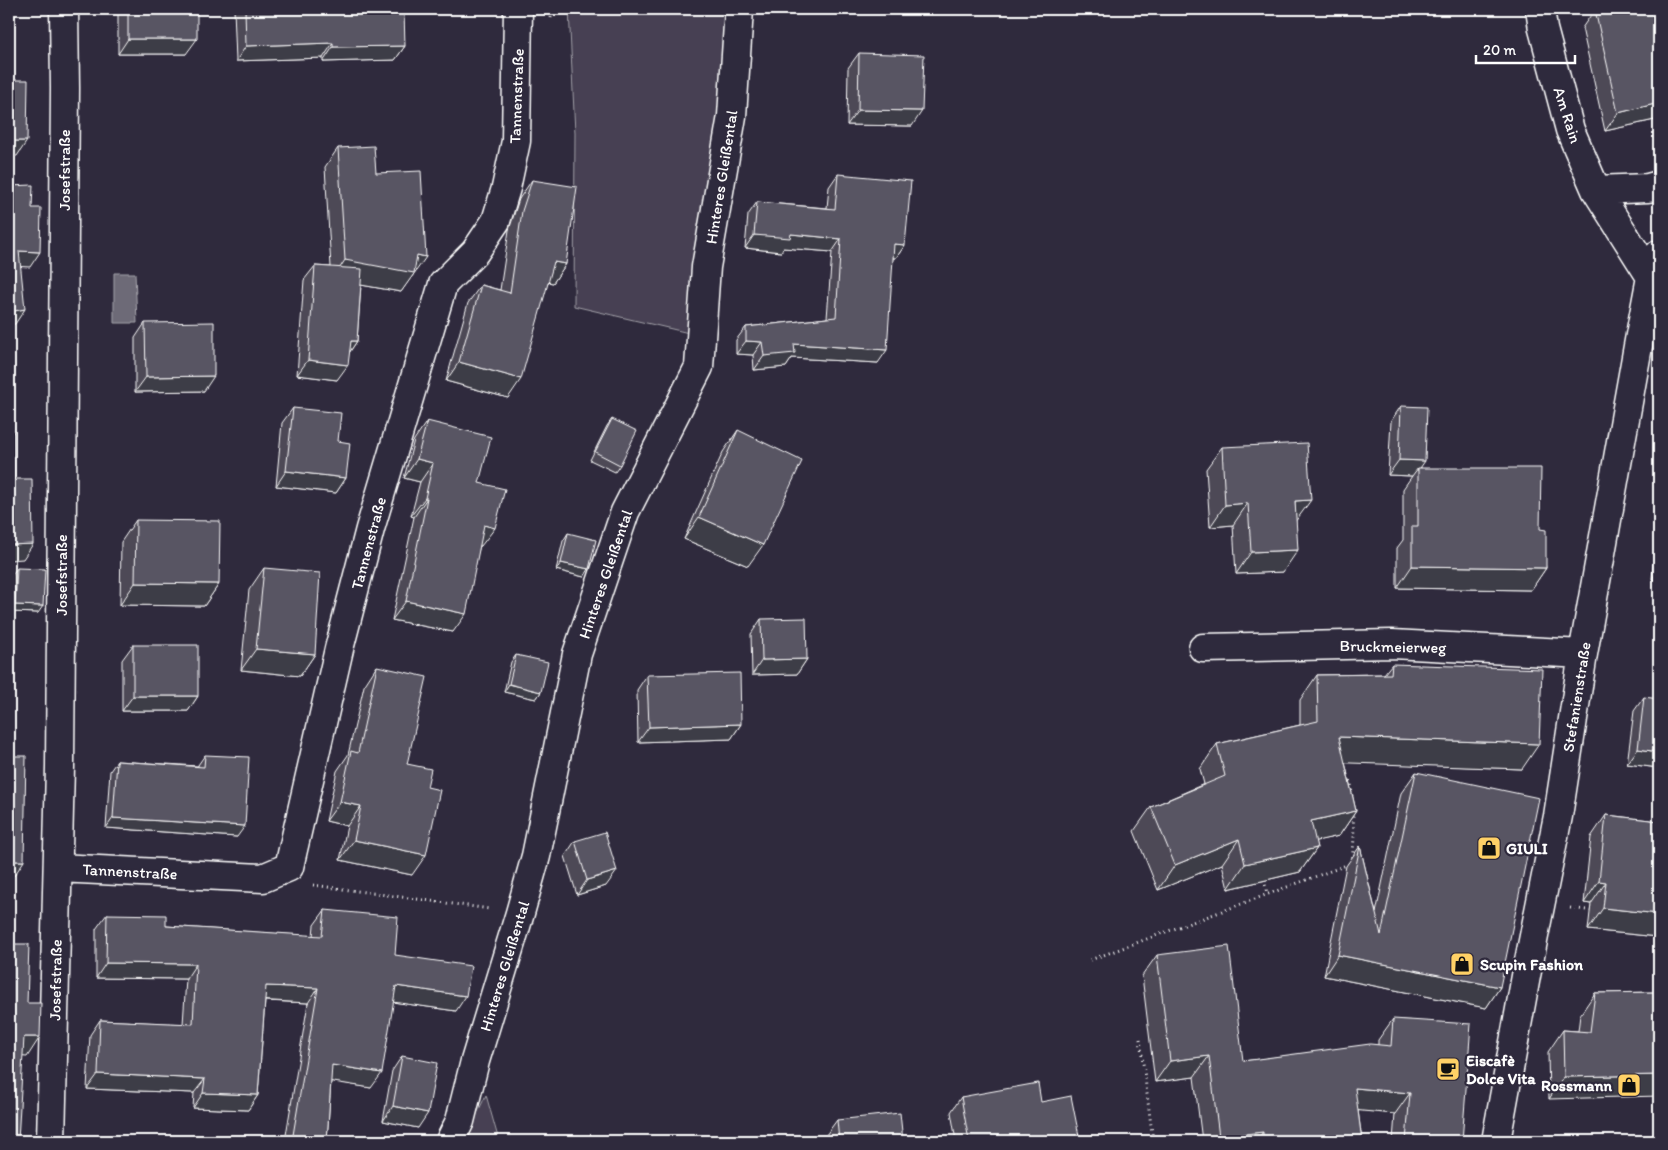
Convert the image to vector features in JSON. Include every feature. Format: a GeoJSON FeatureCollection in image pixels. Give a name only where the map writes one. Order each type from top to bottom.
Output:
{"type":"FeatureCollection","features":[{"type":"Feature","properties":{"kind":"street","name":"Josefstraße"},"geometry":{"type":"LineString","coordinates":[[51,1141],[58,868],[65,88],[64,9]]}},
{"type":"Feature","properties":{"kind":"street","name":"Tannenstraße"},"geometry":{"type":"LineString","coordinates":[[58,868],[263,878],[289,867],[339,649],[370,529],[443,284],[475,252],[496,222],[506,188],[516,141],[518,9]]}},
{"type":"Feature","properties":{"kind":"street","name":"Hinteres Gleißental"},"geometry":{"type":"LineString","coordinates":[[450,1141],[460,1122],[475,1061],[536,856],[577,654],[625,512],[699,367],[706,267],[732,116],[739,9]]}},
{"type":"Feature","properties":{"kind":"street","name":"Am Rain"},"geometry":{"type":"LineString","coordinates":[[1540,9],[1543,29],[1570,130],[1596,190],[1655,266]]}},
{"type":"Feature","properties":{"kind":"street"},"geometry":{"type":"LineString","coordinates":[[1596,190],[1648,188],[1659,185]]}},
{"type":"Feature","properties":{"kind":"street","name":"Stefanienstraße"},"geometry":{"type":"LineString","coordinates":[[1496,1141],[1558,816],[1583,654],[1650,336],[1655,266]]}},
{"type":"Feature","properties":{"kind":"street","name":"Bruckmeierweg"},"geometry":{"type":"LineString","coordinates":[[1203,648],[1392,644],[1583,654]]}},
{"type":"Feature","properties":{"kind":"path"},"geometry":{"type":"LineString","coordinates":[[1344,775],[1351,782],[1352,801]]}},
{"type":"Feature","properties":{"kind":"path"},"geometry":{"type":"LineString","coordinates":[[1090,960],[1352,863],[1354,838],[1353,810]]}},
{"type":"Feature","properties":{"kind":"path"},"geometry":{"type":"LineString","coordinates":[[1264,880],[1267,893]]}},
{"type":"Feature","properties":{"kind":"path"},"geometry":{"type":"LineString","coordinates":[[315,886],[520,913]]}},
{"type":"Feature","properties":{"kind":"path"},"geometry":{"type":"LineString","coordinates":[[1540,904],[1595,911]]}},
{"type":"Feature","properties":{"kind":"path"},"geometry":{"type":"LineString","coordinates":[[1140,1039],[1153,1141]]}},
{"type":"Feature","properties":{"kind":"shaded area"},"geometry":{"type":"Polygon","coordinates":[[[569,9],[731,9],[725,117],[689,333],[574,306],[575,133],[569,9]]]}},
{"type":"Feature","properties":{"kind":"shaded area"},"geometry":{"type":"Polygon","coordinates":[[[114,273],[135,273],[137,323],[114,323],[114,273]]]}},
{"type":"Feature","properties":{"kind":"shaded area"},"geometry":{"type":"Polygon","coordinates":[[[486,1095],[499,1141],[464,1141],[486,1095]]]}},
{"type":"Feature","properties":{"kind":"building"},"geometry":{"type":"Polygon","coordinates":[[[128,9],[197,9],[197,39],[128,39],[128,9]]]}},
{"type":"Feature","properties":{"kind":"building"},"geometry":{"type":"Polygon","coordinates":[[[245,9],[378,9],[378,12],[404,11],[405,46],[333,47],[333,43],[246,46],[245,9]]]}},
{"type":"Feature","properties":{"kind":"building"},"geometry":{"type":"Polygon","coordinates":[[[1659,9],[1659,103],[1618,113],[1595,10],[1659,9]]]}},
{"type":"Feature","properties":{"kind":"building"},"geometry":{"type":"Polygon","coordinates":[[[859,53],[924,55],[922,111],[858,110],[859,53]]]}},
{"type":"Feature","properties":{"kind":"building"},"geometry":{"type":"Polygon","coordinates":[[[9,80],[28,80],[27,141],[9,141],[9,80]]]}},
{"type":"Feature","properties":{"kind":"building"},"geometry":{"type":"Polygon","coordinates":[[[374,146],[376,173],[421,171],[426,257],[417,255],[414,273],[345,260],[338,148],[374,146]]]}},
{"type":"Feature","properties":{"kind":"building"},"geometry":{"type":"Polygon","coordinates":[[[838,174],[911,181],[905,245],[894,244],[887,350],[794,344],[795,353],[764,356],[762,342],[746,341],[746,327],[836,317],[841,239],[791,234],[790,238],[754,235],[757,202],[835,209],[838,174]]]}},
{"type":"Feature","properties":{"kind":"building"},"geometry":{"type":"Polygon","coordinates":[[[532,180],[577,187],[566,264],[554,262],[521,379],[459,362],[481,285],[510,293],[522,211],[532,180]]]}},
{"type":"Feature","properties":{"kind":"building"},"geometry":{"type":"Polygon","coordinates":[[[33,185],[32,208],[41,208],[40,252],[19,251],[25,309],[14,311],[9,358],[9,186],[33,185]]]}},
{"type":"Feature","properties":{"kind":"building"},"geometry":{"type":"Polygon","coordinates":[[[315,266],[362,269],[357,341],[351,341],[348,365],[308,360],[315,266]]]}},
{"type":"Feature","properties":{"kind":"building"},"geometry":{"type":"Polygon","coordinates":[[[214,322],[214,376],[146,377],[145,323],[214,322]]]}},
{"type":"Feature","properties":{"kind":"building"},"geometry":{"type":"Polygon","coordinates":[[[9,379],[13,379],[14,479],[32,479],[33,544],[9,545],[9,379]]]}},
{"type":"Feature","properties":{"kind":"building"},"geometry":{"type":"Polygon","coordinates":[[[1401,406],[1427,407],[1425,461],[1399,460],[1401,406]]]}},
{"type":"Feature","properties":{"kind":"building"},"geometry":{"type":"Polygon","coordinates":[[[293,408],[341,413],[338,441],[350,443],[346,478],[286,471],[293,408]]]}},
{"type":"Feature","properties":{"kind":"building"},"geometry":{"type":"Polygon","coordinates":[[[612,419],[637,431],[620,465],[595,452],[612,419]]]}},
{"type":"Feature","properties":{"kind":"building"},"geometry":{"type":"Polygon","coordinates":[[[427,421],[491,437],[479,483],[505,489],[495,528],[484,525],[466,614],[406,601],[433,463],[417,459],[427,421]]]}},
{"type":"Feature","properties":{"kind":"building"},"geometry":{"type":"Polygon","coordinates":[[[738,430],[802,461],[763,545],[699,517],[738,430]]]}},
{"type":"Feature","properties":{"kind":"building"},"geometry":{"type":"Polygon","coordinates":[[[1307,443],[1311,500],[1295,501],[1298,550],[1251,552],[1248,503],[1225,505],[1222,447],[1307,443]]]}},
{"type":"Feature","properties":{"kind":"building"},"geometry":{"type":"Polygon","coordinates":[[[1418,468],[1541,468],[1540,529],[1546,530],[1546,568],[1412,566],[1412,526],[1418,526],[1418,468]]]}},
{"type":"Feature","properties":{"kind":"building"},"geometry":{"type":"Polygon","coordinates":[[[136,520],[220,521],[219,584],[135,583],[136,520]]]}},
{"type":"Feature","properties":{"kind":"building"},"geometry":{"type":"Polygon","coordinates":[[[568,533],[596,540],[589,569],[561,563],[568,533]]]}},
{"type":"Feature","properties":{"kind":"building"},"geometry":{"type":"Polygon","coordinates":[[[17,568],[45,569],[43,606],[15,605],[17,568]]]}},
{"type":"Feature","properties":{"kind":"building"},"geometry":{"type":"Polygon","coordinates":[[[264,568],[320,573],[315,654],[256,649],[264,568]]]}},
{"type":"Feature","properties":{"kind":"building"},"geometry":{"type":"Polygon","coordinates":[[[806,618],[807,659],[762,660],[761,619],[806,618]]]}},
{"type":"Feature","properties":{"kind":"building"},"geometry":{"type":"Polygon","coordinates":[[[133,645],[198,645],[198,696],[133,696],[133,645]]]}},
{"type":"Feature","properties":{"kind":"building"},"geometry":{"type":"Polygon","coordinates":[[[516,655],[548,662],[541,692],[509,684],[516,655]]]}},
{"type":"Feature","properties":{"kind":"building"},"geometry":{"type":"Polygon","coordinates":[[[1392,664],[1542,669],[1539,744],[1339,737],[1356,811],[1311,821],[1317,848],[1245,864],[1239,839],[1175,865],[1151,807],[1225,776],[1217,744],[1318,721],[1317,675],[1391,674],[1392,664]]]}},
{"type":"Feature","properties":{"kind":"building"},"geometry":{"type":"Polygon","coordinates":[[[377,666],[427,677],[407,764],[431,769],[427,787],[440,790],[426,855],[354,840],[361,806],[340,802],[351,751],[358,753],[377,666]]]}},
{"type":"Feature","properties":{"kind":"building"},"geometry":{"type":"Polygon","coordinates":[[[740,673],[741,724],[649,727],[647,675],[740,673]]]}},
{"type":"Feature","properties":{"kind":"building"},"geometry":{"type":"Polygon","coordinates":[[[1644,697],[1659,699],[1659,752],[1638,749],[1644,697]]]}},
{"type":"Feature","properties":{"kind":"building"},"geometry":{"type":"Polygon","coordinates":[[[205,755],[249,757],[245,826],[113,818],[117,761],[204,767],[205,755]]]}},
{"type":"Feature","properties":{"kind":"building"},"geometry":{"type":"Polygon","coordinates":[[[9,756],[26,756],[24,861],[9,861],[9,756]]]}},
{"type":"Feature","properties":{"kind":"building"},"geometry":{"type":"Polygon","coordinates":[[[1416,772],[1539,798],[1500,987],[1338,955],[1360,846],[1381,935],[1416,772]]]}},
{"type":"Feature","properties":{"kind":"building"},"geometry":{"type":"Polygon","coordinates":[[[1606,815],[1659,821],[1659,914],[1603,908],[1606,882],[1599,881],[1606,815]]]}},
{"type":"Feature","properties":{"kind":"building"},"geometry":{"type":"Polygon","coordinates":[[[605,832],[617,871],[587,880],[575,841],[605,832]]]}},
{"type":"Feature","properties":{"kind":"building"},"geometry":{"type":"Polygon","coordinates":[[[325,910],[398,917],[395,955],[471,966],[466,996],[396,986],[382,1073],[332,1065],[327,1141],[292,1141],[318,988],[266,986],[258,1095],[203,1093],[205,1079],[98,1074],[100,1020],[193,1024],[196,964],[106,963],[107,914],[166,915],[166,926],[322,936],[325,910]]]}},
{"type":"Feature","properties":{"kind":"building"},"geometry":{"type":"Polygon","coordinates":[[[9,944],[29,944],[27,1003],[41,1003],[40,1037],[24,1037],[18,1141],[9,1141],[9,944]]]}},
{"type":"Feature","properties":{"kind":"building"},"geometry":{"type":"Polygon","coordinates":[[[1229,946],[1243,1061],[1370,1044],[1391,1046],[1393,1019],[1471,1024],[1462,1141],[1406,1141],[1410,1093],[1355,1088],[1362,1141],[1263,1141],[1263,1132],[1219,1137],[1209,1056],[1170,1061],[1157,955],[1229,946]]]}},
{"type":"Feature","properties":{"kind":"building"},"geometry":{"type":"Polygon","coordinates":[[[1659,992],[1659,1075],[1564,1077],[1563,1030],[1590,1032],[1595,993],[1659,992]]]}},
{"type":"Feature","properties":{"kind":"building"},"geometry":{"type":"Polygon","coordinates":[[[402,1056],[437,1063],[428,1113],[393,1106],[402,1056]]]}},
{"type":"Feature","properties":{"kind":"building"},"geometry":{"type":"Polygon","coordinates":[[[1038,1083],[1041,1102],[1071,1096],[1080,1141],[969,1141],[961,1097],[1038,1083]]]}},
{"type":"Feature","properties":{"kind":"building"},"geometry":{"type":"Polygon","coordinates":[[[900,1113],[903,1141],[839,1141],[837,1120],[900,1113]]]}},
{"type":"Feature","properties":{"kind":"place","name":"GIULI"},"geometry":{"type":"Point","coordinates":[1489,848]}},
{"type":"Feature","properties":{"kind":"place","name":"Scupin Fashion"},"geometry":{"type":"Point","coordinates":[1462,964]}},
{"type":"Feature","properties":{"kind":"place","name":"Eiscafè Dolce Vita"},"geometry":{"type":"Point","coordinates":[1448,1069]}},
{"type":"Feature","properties":{"kind":"place","name":"Rossmann"},"geometry":{"type":"Point","coordinates":[1629,1085]}}]}
